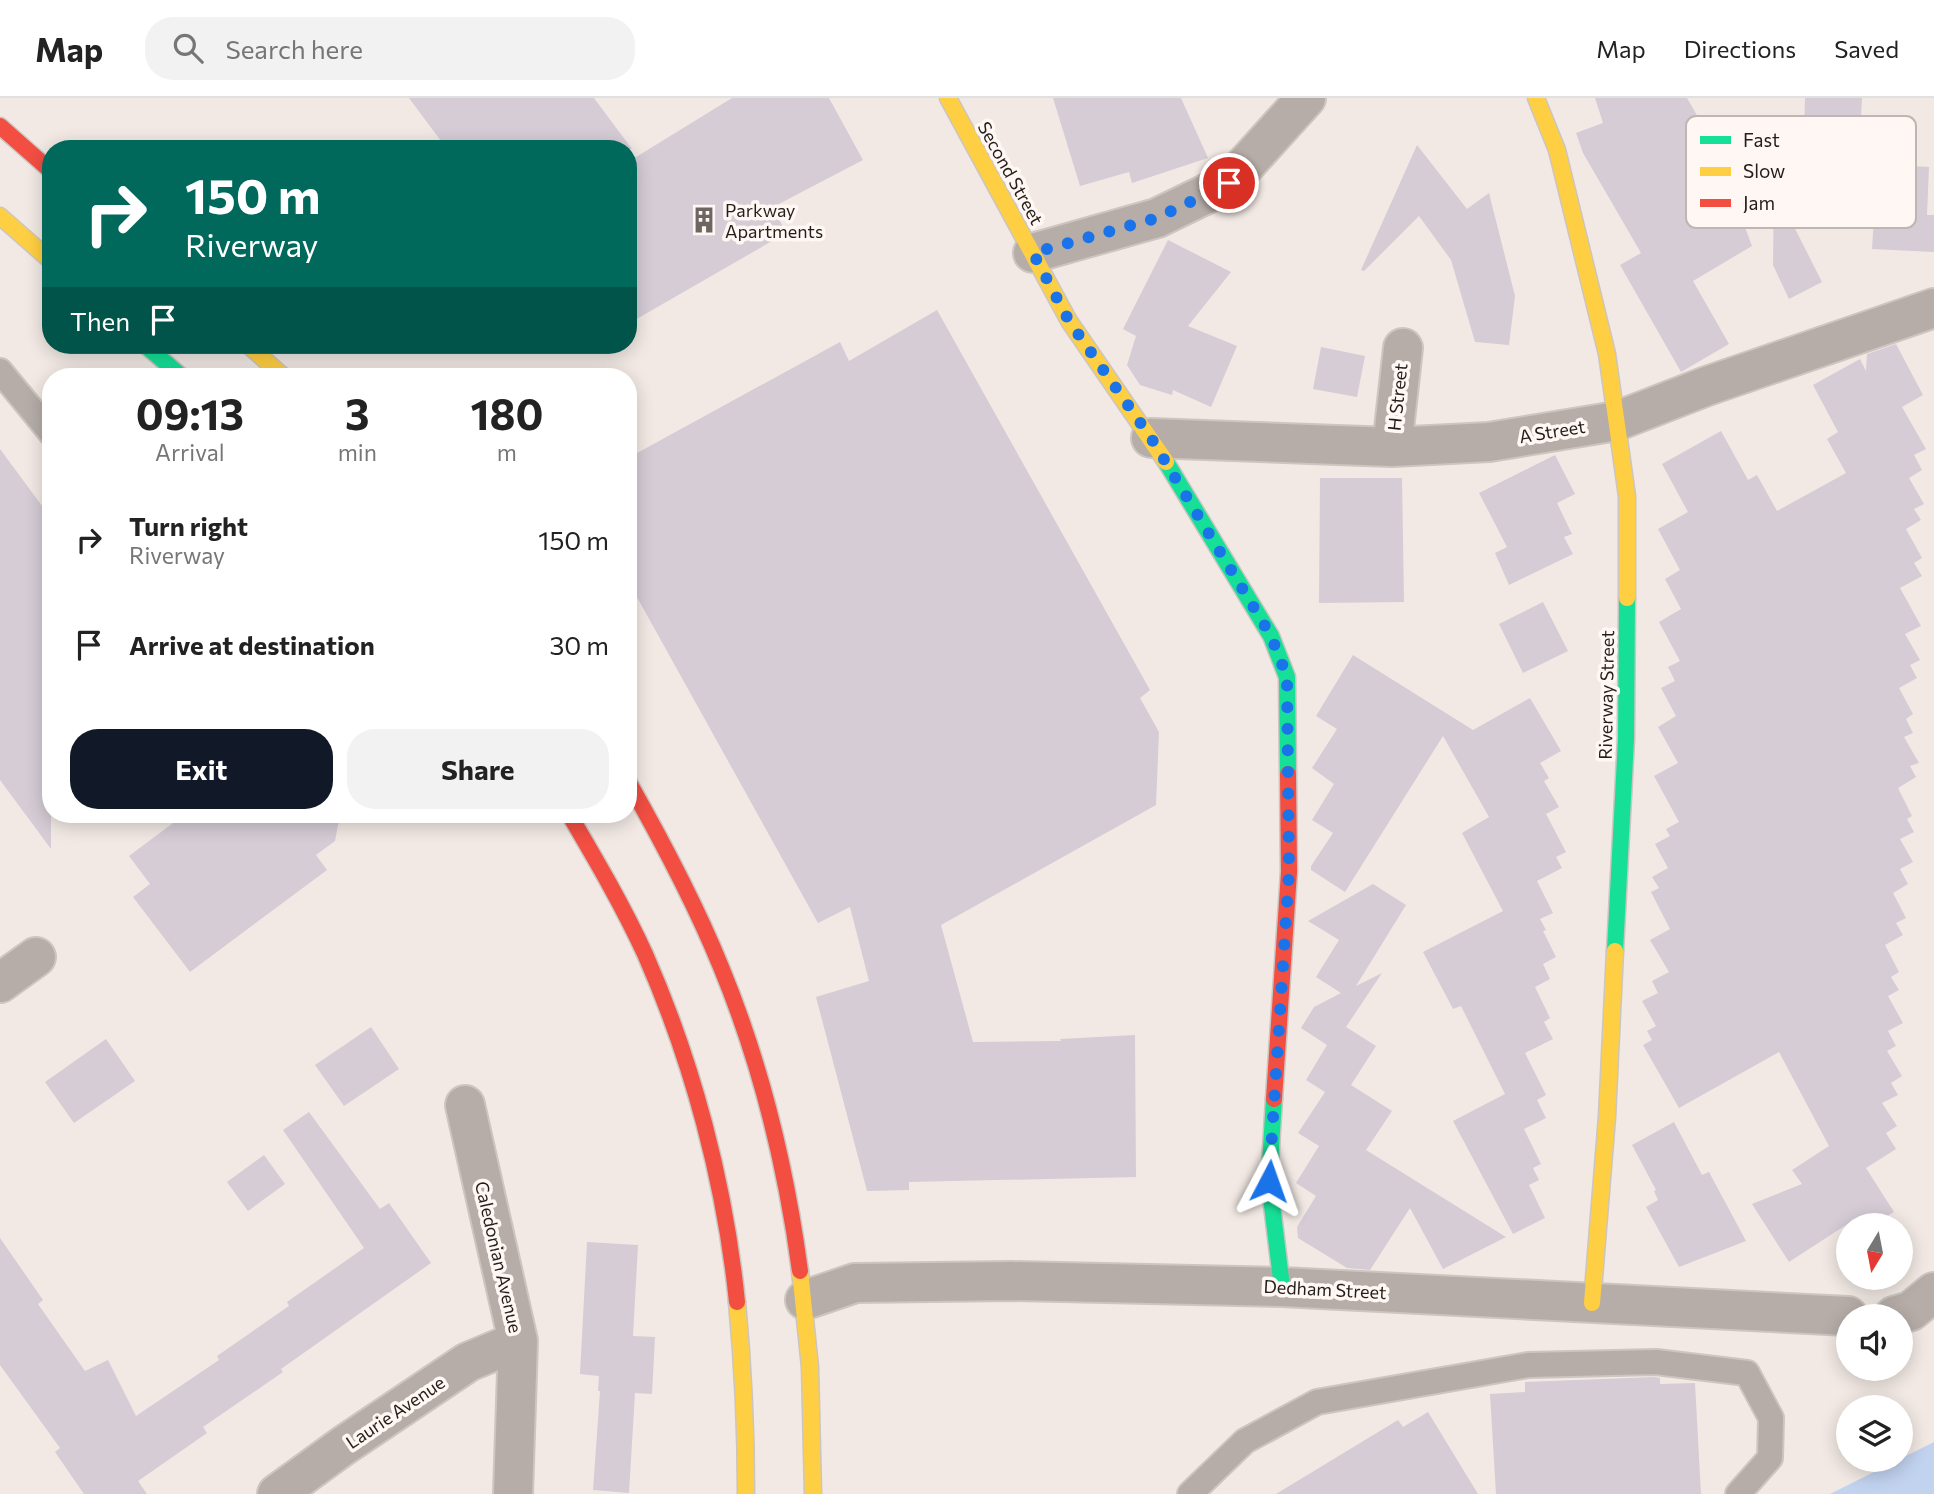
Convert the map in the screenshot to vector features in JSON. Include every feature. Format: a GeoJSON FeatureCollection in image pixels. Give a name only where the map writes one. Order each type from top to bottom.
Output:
{"type":"FeatureCollection","features":[{"type":"Feature","properties":{"kind":"main road","name":"Second Street"},"geometry":{"type":"LineString","coordinates":[[948,98],[1069,321],[1151,438],[1271,636],[1287,677],[1289,872],[1269,1181],[1282,1287]]}},
{"type":"Feature","properties":{"kind":"main road","name":"Riverway Street"},"geometry":{"type":"LineString","coordinates":[[1536,98],[1557,150],[1607,354],[1627,496],[1626,739],[1607,1117],[1592,1303]]}},
{"type":"Feature","properties":{"kind":"main road"},"geometry":{"type":"LineString","coordinates":[[0,126],[42,163]]}},
{"type":"Feature","properties":{"kind":"main road"},"geometry":{"type":"LineString","coordinates":[[0,216],[42,253]]}},
{"type":"Feature","properties":{"kind":"main road"},"geometry":{"type":"LineString","coordinates":[[155,354],[172,368]]}},
{"type":"Feature","properties":{"kind":"main road"},"geometry":{"type":"LineString","coordinates":[[258,354],[274,368]]}},
{"type":"Feature","properties":{"kind":"main road"},"geometry":{"type":"LineString","coordinates":[[637,796],[654,825],[714,949],[746,1033],[773,1128],[801,1265],[805,1300],[813,1494]]}},
{"type":"Feature","properties":{"kind":"main road"},"geometry":{"type":"LineString","coordinates":[[574,823],[624,911],[652,973],[679,1043],[704,1126],[723,1212],[736,1297],[744,1381],[746,1494]]}},
{"type":"Feature","properties":{"kind":"street"},"geometry":{"type":"LineString","coordinates":[[1033,253],[1157,218],[1229,183],[1306,98]]}},
{"type":"Feature","properties":{"kind":"street","name":"A Street"},"geometry":{"type":"LineString","coordinates":[[1151,438],[1392,447],[1489,442],[1617,421],[1707,386],[1934,307]]}},
{"type":"Feature","properties":{"kind":"street","name":"H Street"},"geometry":{"type":"LineString","coordinates":[[1392,447],[1403,348]]}},
{"type":"Feature","properties":{"kind":"street"},"geometry":{"type":"LineString","coordinates":[[0,983],[36,957]]}},
{"type":"Feature","properties":{"kind":"street","name":"Caledonian Avenue"},"geometry":{"type":"LineString","coordinates":[[465,1105],[518,1342],[513,1494]]}},
{"type":"Feature","properties":{"kind":"street","name":"Dedham Street"},"geometry":{"type":"LineString","coordinates":[[805,1300],[855,1283],[1011,1281],[1282,1287],[1836,1315]]}},
{"type":"Feature","properties":{"kind":"street"},"geometry":{"type":"LineString","coordinates":[[1913,1309],[1934,1292]]}},
{"type":"Feature","properties":{"kind":"street","name":"Laurie Avenue"},"geometry":{"type":"LineString","coordinates":[[277,1494],[468,1362],[518,1342]]}},
{"type":"Feature","properties":{"kind":"lane"},"geometry":{"type":"LineString","coordinates":[[0,371],[42,422]]}},
{"type":"Feature","properties":{"kind":"lane"},"geometry":{"type":"LineString","coordinates":[[1191,1494],[1245,1441],[1317,1402],[1528,1364],[1656,1362],[1747,1374],[1771,1418],[1770,1458],[1738,1494]]}},
{"type":"Feature","properties":{"kind":"water"},"geometry":{"type":"Polygon","coordinates":[[[1934,1442],[1934,1494],[1830,1494],[1874,1472],[1913,1472],[1913,1452],[1934,1442]]]}},
{"type":"Feature","properties":{"kind":"building"},"geometry":{"type":"Polygon","coordinates":[[[409,98],[594,98],[625,140],[440,140],[409,98]]]}},
{"type":"Feature","properties":{"kind":"building","name":"Parkway Apartments"},"geometry":{"type":"Polygon","coordinates":[[[732,98],[829,98],[863,160],[773,207],[786,233],[637,319],[637,156],[732,98]]]}},
{"type":"Feature","properties":{"kind":"building"},"geometry":{"type":"Polygon","coordinates":[[[1053,98],[1181,98],[1208,158],[1132,183],[1129,172],[1080,186],[1053,98]]]}},
{"type":"Feature","properties":{"kind":"building"},"geometry":{"type":"Polygon","coordinates":[[[1595,98],[1687,98],[1697,116],[1686,116],[1686,228],[1745,228],[1752,246],[1693,281],[1729,344],[1681,372],[1620,265],[1641,253],[1583,153],[1576,133],[1603,123],[1595,98]]]}},
{"type":"Feature","properties":{"kind":"building"},"geometry":{"type":"Polygon","coordinates":[[[1805,98],[1862,98],[1861,116],[1804,116],[1805,98]]]}},
{"type":"Feature","properties":{"kind":"building"},"geometry":{"type":"Polygon","coordinates":[[[1417,145],[1467,209],[1489,193],[1515,296],[1509,345],[1475,342],[1451,260],[1419,216],[1364,271],[1361,270],[1417,145]]]}},
{"type":"Feature","properties":{"kind":"building"},"geometry":{"type":"Polygon","coordinates":[[[1916,166],[1929,167],[1927,215],[1934,215],[1934,252],[1872,249],[1873,228],[1916,228],[1916,166]]]}},
{"type":"Feature","properties":{"kind":"building"},"geometry":{"type":"Polygon","coordinates":[[[1773,228],[1795,228],[1822,282],[1789,299],[1773,265],[1773,228]]]}},
{"type":"Feature","properties":{"kind":"building"},"geometry":{"type":"Polygon","coordinates":[[[1168,240],[1231,272],[1188,326],[1237,346],[1211,407],[1173,390],[1172,395],[1140,385],[1127,365],[1136,336],[1123,329],[1168,240]]]}},
{"type":"Feature","properties":{"kind":"building"},"geometry":{"type":"Polygon","coordinates":[[[937,310],[1150,690],[1140,698],[1159,732],[1156,805],[941,925],[973,1042],[1061,1041],[1060,1039],[1135,1035],[1136,1177],[909,1182],[909,1190],[867,1191],[816,997],[869,981],[850,907],[818,923],[637,597],[637,453],[840,342],[849,361],[937,310]]]}},
{"type":"Feature","properties":{"kind":"building"},"geometry":{"type":"Polygon","coordinates":[[[1896,344],[1923,395],[1902,407],[1926,449],[1914,455],[1922,470],[1909,478],[1924,504],[1914,509],[1921,520],[1906,529],[1922,558],[1914,563],[1922,576],[1900,588],[1921,626],[1905,634],[1920,660],[1910,665],[1917,678],[1899,688],[1913,714],[1906,719],[1913,733],[1904,737],[1919,763],[1910,766],[1916,777],[1898,788],[1912,816],[1907,819],[1914,832],[1900,839],[1913,862],[1900,869],[1908,884],[1893,893],[1906,918],[1896,923],[1903,935],[1885,945],[1899,972],[1891,977],[1899,990],[1888,996],[1903,1023],[1888,1031],[1896,1046],[1887,1051],[1902,1076],[1891,1083],[1898,1095],[1882,1103],[1897,1126],[1886,1133],[1896,1149],[1866,1168],[1894,1212],[1836,1213],[1836,1231],[1789,1262],[1752,1204],[1802,1184],[1792,1170],[1829,1146],[1779,1052],[1679,1108],[1643,1045],[1652,1040],[1647,1031],[1656,1026],[1642,1001],[1658,993],[1652,981],[1669,972],[1650,940],[1670,929],[1651,892],[1659,888],[1652,877],[1668,868],[1655,844],[1670,836],[1666,829],[1679,822],[1654,776],[1678,763],[1658,727],[1676,716],[1661,688],[1675,681],[1668,667],[1680,661],[1659,622],[1681,609],[1665,579],[1680,570],[1658,529],[1688,512],[1662,464],[1721,431],[1748,480],[1757,475],[1777,511],[1846,473],[1827,439],[1838,432],[1813,385],[1860,359],[1866,371],[1867,354],[1896,344]]]}},
{"type":"Feature","properties":{"kind":"building"},"geometry":{"type":"Polygon","coordinates":[[[1321,347],[1365,356],[1357,397],[1313,389],[1321,347]]]}},
{"type":"Feature","properties":{"kind":"building"},"geometry":{"type":"Polygon","coordinates":[[[0,449],[42,506],[42,823],[51,823],[51,849],[0,780],[0,449]]]}},
{"type":"Feature","properties":{"kind":"building"},"geometry":{"type":"Polygon","coordinates":[[[1555,455],[1575,494],[1557,503],[1572,534],[1564,537],[1573,554],[1509,585],[1495,553],[1507,547],[1479,493],[1555,455]]]}},
{"type":"Feature","properties":{"kind":"building"},"geometry":{"type":"Polygon","coordinates":[[[1320,478],[1402,478],[1404,602],[1319,603],[1320,478]]]}},
{"type":"Feature","properties":{"kind":"building"},"geometry":{"type":"Polygon","coordinates":[[[1543,602],[1568,651],[1523,673],[1499,624],[1543,602]]]}},
{"type":"Feature","properties":{"kind":"building"},"geometry":{"type":"Polygon","coordinates":[[[1353,655],[1473,730],[1530,698],[1561,751],[1540,763],[1549,778],[1544,781],[1559,807],[1546,814],[1566,852],[1556,857],[1562,868],[1537,881],[1553,913],[1540,919],[1556,957],[1543,964],[1550,979],[1535,987],[1550,1018],[1544,1022],[1553,1039],[1525,1053],[1546,1095],[1537,1100],[1546,1118],[1524,1129],[1541,1164],[1533,1168],[1539,1180],[1529,1185],[1545,1218],[1513,1234],[1453,1121],[1505,1094],[1461,1006],[1453,1009],[1423,952],[1503,911],[1462,833],[1489,817],[1443,736],[1345,892],[1311,870],[1333,833],[1312,820],[1334,784],[1312,768],[1337,729],[1316,716],[1353,655]]]}},
{"type":"Feature","properties":{"kind":"building"},"geometry":{"type":"Polygon","coordinates":[[[173,823],[338,823],[335,841],[316,855],[327,870],[190,972],[133,897],[150,884],[129,856],[173,823]]]}},
{"type":"Feature","properties":{"kind":"building"},"geometry":{"type":"Polygon","coordinates":[[[1373,884],[1406,905],[1356,986],[1382,973],[1346,1027],[1376,1046],[1351,1085],[1392,1111],[1366,1150],[1506,1237],[1443,1269],[1410,1208],[1370,1270],[1347,1268],[1298,1238],[1297,1227],[1316,1196],[1296,1183],[1319,1146],[1298,1133],[1325,1092],[1306,1080],[1327,1045],[1301,1028],[1314,1007],[1341,993],[1316,977],[1339,940],[1308,921],[1373,884]]]}},
{"type":"Feature","properties":{"kind":"building"},"geometry":{"type":"Polygon","coordinates":[[[371,1027],[399,1069],[344,1106],[315,1065],[371,1027]]]}},
{"type":"Feature","properties":{"kind":"building"},"geometry":{"type":"Polygon","coordinates":[[[106,1039],[135,1081],[74,1123],[45,1082],[106,1039]]]}},
{"type":"Feature","properties":{"kind":"building"},"geometry":{"type":"Polygon","coordinates":[[[309,1112],[380,1209],[389,1203],[431,1263],[203,1427],[207,1433],[138,1481],[147,1494],[84,1494],[55,1452],[60,1448],[0,1365],[0,1238],[43,1300],[38,1304],[85,1371],[108,1360],[136,1416],[219,1360],[217,1356],[289,1306],[287,1302],[364,1248],[283,1130],[309,1112]]]}},
{"type":"Feature","properties":{"kind":"building"},"geometry":{"type":"Polygon","coordinates":[[[1674,1122],[1702,1175],[1709,1172],[1746,1241],[1679,1267],[1646,1207],[1658,1200],[1654,1191],[1656,1190],[1632,1145],[1674,1122]]]}},
{"type":"Feature","properties":{"kind":"building"},"geometry":{"type":"Polygon","coordinates":[[[264,1155],[285,1184],[248,1211],[227,1182],[264,1155]]]}},
{"type":"Feature","properties":{"kind":"building"},"geometry":{"type":"Polygon","coordinates":[[[587,1242],[638,1245],[633,1336],[655,1337],[652,1394],[635,1393],[629,1493],[593,1490],[599,1376],[580,1374],[587,1242]]]}},
{"type":"Feature","properties":{"kind":"building"},"geometry":{"type":"Polygon","coordinates":[[[1660,1378],[1660,1384],[1695,1383],[1701,1494],[1496,1494],[1490,1394],[1525,1392],[1525,1382],[1660,1378]]]}},
{"type":"Feature","properties":{"kind":"building"},"geometry":{"type":"Polygon","coordinates":[[[1428,1412],[1478,1494],[1276,1494],[1398,1420],[1403,1427],[1428,1412]]]}},
{"type":"Feature","properties":{"kind":"traffic: fast"},"geometry":{"type":"LineString","coordinates":[[155,354],[172,368]]}},
{"type":"Feature","properties":{"kind":"traffic: fast"},"geometry":{"type":"LineString","coordinates":[[1166,462],[1271,636],[1287,677],[1288,774]]}},
{"type":"Feature","properties":{"kind":"traffic: fast"},"geometry":{"type":"LineString","coordinates":[[1615,951],[1626,739],[1627,598]]}},
{"type":"Feature","properties":{"kind":"traffic: fast"},"geometry":{"type":"LineString","coordinates":[[1274,1099],[1269,1181],[1282,1287]]}},
{"type":"Feature","properties":{"kind":"traffic: slow"},"geometry":{"type":"LineString","coordinates":[[948,98],[1069,321],[1166,462]]}},
{"type":"Feature","properties":{"kind":"traffic: slow"},"geometry":{"type":"LineString","coordinates":[[1536,98],[1557,150],[1607,354],[1627,496],[1627,598]]}},
{"type":"Feature","properties":{"kind":"traffic: slow"},"geometry":{"type":"LineString","coordinates":[[0,216],[42,253]]}},
{"type":"Feature","properties":{"kind":"traffic: slow"},"geometry":{"type":"LineString","coordinates":[[258,354],[274,368]]}},
{"type":"Feature","properties":{"kind":"traffic: slow"},"geometry":{"type":"LineString","coordinates":[[1592,1303],[1607,1117],[1615,951]]}},
{"type":"Feature","properties":{"kind":"traffic: slow"},"geometry":{"type":"LineString","coordinates":[[800,1271],[810,1367],[813,1494]]}},
{"type":"Feature","properties":{"kind":"traffic: slow"},"geometry":{"type":"LineString","coordinates":[[737,1302],[744,1398],[746,1494]]}},
{"type":"Feature","properties":{"kind":"traffic: jam"},"geometry":{"type":"LineString","coordinates":[[0,126],[42,163]]}},
{"type":"Feature","properties":{"kind":"traffic: jam"},"geometry":{"type":"LineString","coordinates":[[1274,1099],[1289,872],[1288,774]]}},
{"type":"Feature","properties":{"kind":"traffic: jam"},"geometry":{"type":"LineString","coordinates":[[637,797],[666,849],[711,943],[748,1041],[779,1155],[800,1271]]}},
{"type":"Feature","properties":{"kind":"traffic: jam"},"geometry":{"type":"LineString","coordinates":[[574,823],[637,936],[678,1038],[705,1125],[715,1169],[732,1258],[737,1302]]}},
{"type":"Feature","properties":{"kind":"place","name":"Parkway Apartments"},"geometry":{"type":"Point","coordinates":[704,220]}},
{"type":"Feature","properties":{"kind":"route"},"geometry":{"type":"LineString","coordinates":[[1229,183],[1157,218],[1033,253],[1069,321],[1151,438],[1191,502],[1271,636],[1287,677],[1289,872],[1269,1181]]}}]}
